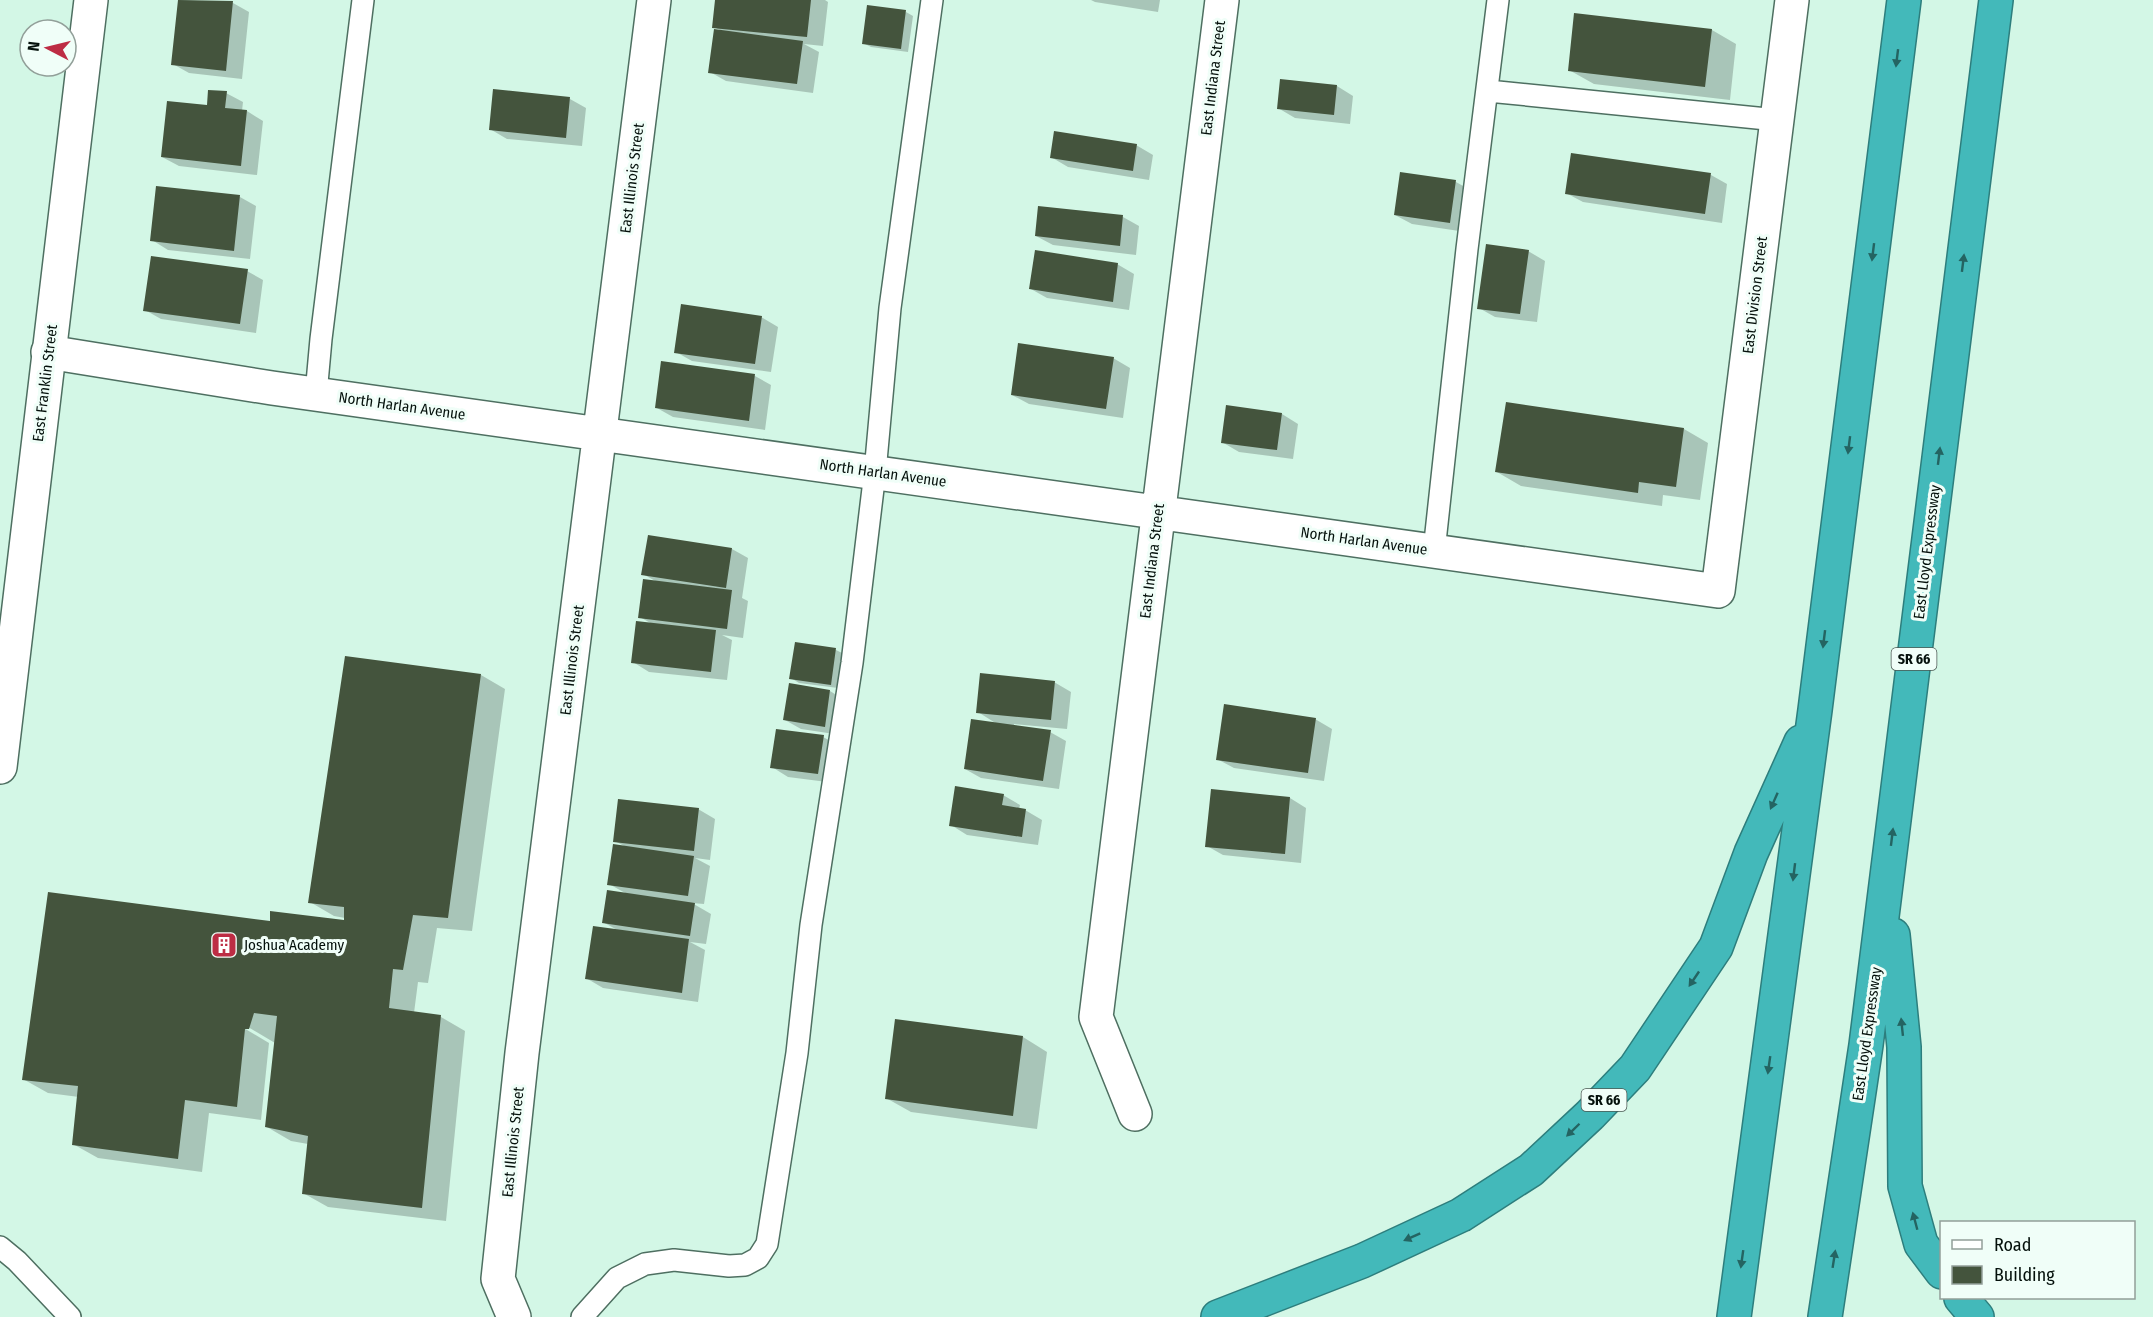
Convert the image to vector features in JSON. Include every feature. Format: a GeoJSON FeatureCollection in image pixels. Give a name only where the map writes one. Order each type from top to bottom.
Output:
{"type":"FeatureCollection","features":[{"type":"Feature","properties":{"kind":"highway","name":"SR 66"},"geometry":{"type":"LineString","coordinates":[[1218,1317],[1362,1260],[1461,1215],[1532,1170],[1635,1068],[1716,947],[1751,853],[1815,710],[1904,0]]}},
{"type":"Feature","properties":{"kind":"highway","name":"East Lloyd Expressway"},"geometry":{"type":"LineString","coordinates":[[1825,1317],[1866,1045],[1996,0]]}},
{"type":"Feature","properties":{"kind":"highway"},"geometry":{"type":"LineString","coordinates":[[1734,1317],[1815,710]]}},
{"type":"Feature","properties":{"kind":"highway"},"geometry":{"type":"LineString","coordinates":[[1887,878],[1905,1047],[1905,1186],[1921,1244],[1940,1271]]}},
{"type":"Feature","properties":{"kind":"highway"},"geometry":{"type":"LineString","coordinates":[[1962,1299],[1977,1317]]}},
{"type":"Feature","properties":{"kind":"street","name":"East Franklin Street"},"geometry":{"type":"LineString","coordinates":[[0,767],[91,0]]}},
{"type":"Feature","properties":{"kind":"street","name":"East Illinois Street"},"geometry":{"type":"LineString","coordinates":[[514,1317],[498,1279],[522,1053],[654,0]]}},
{"type":"Feature","properties":{"kind":"street","name":"East Indiana Street"},"geometry":{"type":"LineString","coordinates":[[1135,1114],[1096,1017],[1222,0]]}},
{"type":"Feature","properties":{"kind":"street","name":"East Division Street"},"geometry":{"type":"LineString","coordinates":[[1718,591],[1792,0]]}},
{"type":"Feature","properties":{"kind":"street","name":"North Harlan Avenue"},"geometry":{"type":"LineString","coordinates":[[48,352],[316,394],[1718,591]]}},
{"type":"Feature","properties":{"kind":"lane"},"geometry":{"type":"LineString","coordinates":[[316,394],[363,0]]}},
{"type":"Feature","properties":{"kind":"lane"},"geometry":{"type":"LineString","coordinates":[[582,1317],[617,1278],[645,1264],[674,1260],[729,1266],[745,1265],[758,1258],[767,1244],[797,1053],[811,924],[852,663],[875,472],[890,309],[932,0]]}},
{"type":"Feature","properties":{"kind":"lane"},"geometry":{"type":"LineString","coordinates":[[1434,551],[1498,0]]}},
{"type":"Feature","properties":{"kind":"lane"},"geometry":{"type":"LineString","coordinates":[[1488,91],[1777,120]]}},
{"type":"Feature","properties":{"kind":"lane"},"geometry":{"type":"LineString","coordinates":[[0,1247],[70,1317]]}},
{"type":"Feature","properties":{"kind":"building"},"geometry":{"type":"Polygon","coordinates":[[[178,0],[233,1],[226,71],[171,65],[178,0]]]}},
{"type":"Feature","properties":{"kind":"building"},"geometry":{"type":"Polygon","coordinates":[[[715,0],[811,0],[807,37],[712,28],[715,0]]]}},
{"type":"Feature","properties":{"kind":"building"},"geometry":{"type":"Polygon","coordinates":[[[867,5],[906,10],[901,49],[862,44],[867,5]]]}},
{"type":"Feature","properties":{"kind":"building"},"geometry":{"type":"Polygon","coordinates":[[[1574,13],[1712,29],[1705,87],[1568,71],[1574,13]]]}},
{"type":"Feature","properties":{"kind":"building"},"geometry":{"type":"Polygon","coordinates":[[[714,29],[803,41],[797,84],[708,73],[714,29]]]}},
{"type":"Feature","properties":{"kind":"building"},"geometry":{"type":"Polygon","coordinates":[[[1280,79],[1337,85],[1334,115],[1277,109],[1280,79]]]}},
{"type":"Feature","properties":{"kind":"building"},"geometry":{"type":"Polygon","coordinates":[[[493,89],[570,97],[566,138],[489,130],[493,89]]]}},
{"type":"Feature","properties":{"kind":"building"},"geometry":{"type":"Polygon","coordinates":[[[208,90],[227,91],[225,108],[247,110],[241,166],[161,157],[167,101],[207,105],[208,90]]]}},
{"type":"Feature","properties":{"kind":"building"},"geometry":{"type":"Polygon","coordinates":[[[1054,131],[1137,144],[1133,171],[1050,158],[1054,131]]]}},
{"type":"Feature","properties":{"kind":"building"},"geometry":{"type":"Polygon","coordinates":[[[1571,153],[1711,173],[1705,214],[1565,194],[1571,153]]]}},
{"type":"Feature","properties":{"kind":"building"},"geometry":{"type":"Polygon","coordinates":[[[1400,172],[1456,180],[1450,223],[1394,215],[1400,172]]]}},
{"type":"Feature","properties":{"kind":"building"},"geometry":{"type":"Polygon","coordinates":[[[156,186],[240,195],[234,251],[150,241],[156,186]]]}},
{"type":"Feature","properties":{"kind":"building"},"geometry":{"type":"Polygon","coordinates":[[[1038,206],[1123,215],[1120,246],[1035,236],[1038,206]]]}},
{"type":"Feature","properties":{"kind":"building"},"geometry":{"type":"Polygon","coordinates":[[[1486,244],[1529,250],[1520,314],[1477,309],[1486,244]]]}},
{"type":"Feature","properties":{"kind":"building"},"geometry":{"type":"Polygon","coordinates":[[[1035,250],[1118,263],[1113,302],[1029,289],[1035,250]]]}},
{"type":"Feature","properties":{"kind":"building"},"geometry":{"type":"Polygon","coordinates":[[[151,256],[248,269],[240,324],[143,311],[151,256]]]}},
{"type":"Feature","properties":{"kind":"building"},"geometry":{"type":"Polygon","coordinates":[[[681,304],[762,316],[755,364],[674,353],[681,304]]]}},
{"type":"Feature","properties":{"kind":"building"},"geometry":{"type":"Polygon","coordinates":[[[1018,343],[1114,357],[1106,409],[1011,395],[1018,343]]]}},
{"type":"Feature","properties":{"kind":"building"},"geometry":{"type":"Polygon","coordinates":[[[661,361],[755,374],[749,421],[655,408],[661,361]]]}},
{"type":"Feature","properties":{"kind":"building"},"geometry":{"type":"Polygon","coordinates":[[[1506,402],[1684,428],[1676,487],[1639,482],[1638,493],[1495,472],[1506,402]]]}},
{"type":"Feature","properties":{"kind":"building"},"geometry":{"type":"Polygon","coordinates":[[[1226,405],[1282,413],[1277,450],[1221,443],[1226,405]]]}},
{"type":"Feature","properties":{"kind":"building"},"geometry":{"type":"Polygon","coordinates":[[[648,535],[732,548],[726,588],[641,575],[648,535]]]}},
{"type":"Feature","properties":{"kind":"building"},"geometry":{"type":"Polygon","coordinates":[[[643,579],[732,590],[727,629],[638,618],[643,579]]]}},
{"type":"Feature","properties":{"kind":"building"},"geometry":{"type":"Polygon","coordinates":[[[636,621],[716,630],[711,672],[631,663],[636,621]]]}},
{"type":"Feature","properties":{"kind":"building"},"geometry":{"type":"Polygon","coordinates":[[[795,642],[836,648],[831,685],[789,679],[795,642]]]}},
{"type":"Feature","properties":{"kind":"building","name":"Joshua Academy"},"geometry":{"type":"Polygon","coordinates":[[[345,656],[481,674],[448,918],[413,915],[403,970],[393,969],[389,1008],[441,1015],[422,1208],[302,1194],[308,1136],[265,1127],[277,1016],[254,1013],[249,1029],[245,1029],[237,1107],[185,1100],[178,1159],[72,1145],[78,1086],[22,1080],[48,892],[270,921],[270,911],[344,920],[344,907],[308,903],[345,656]]]}},
{"type":"Feature","properties":{"kind":"building"},"geometry":{"type":"Polygon","coordinates":[[[980,673],[1055,681],[1051,720],[976,713],[980,673]]]}},
{"type":"Feature","properties":{"kind":"building"},"geometry":{"type":"Polygon","coordinates":[[[789,683],[830,690],[825,727],[783,720],[789,683]]]}},
{"type":"Feature","properties":{"kind":"building"},"geometry":{"type":"Polygon","coordinates":[[[1224,704],[1316,718],[1308,773],[1216,760],[1224,704]]]}},
{"type":"Feature","properties":{"kind":"building"},"geometry":{"type":"Polygon","coordinates":[[[971,719],[1051,730],[1043,781],[964,769],[971,719]]]}},
{"type":"Feature","properties":{"kind":"building"},"geometry":{"type":"Polygon","coordinates":[[[776,729],[824,735],[818,774],[770,768],[776,729]]]}},
{"type":"Feature","properties":{"kind":"building"},"geometry":{"type":"Polygon","coordinates":[[[955,786],[1004,794],[1002,805],[1026,809],[1022,837],[949,826],[955,786]]]}},
{"type":"Feature","properties":{"kind":"building"},"geometry":{"type":"Polygon","coordinates":[[[1211,789],[1290,797],[1285,854],[1205,847],[1211,789]]]}},
{"type":"Feature","properties":{"kind":"building"},"geometry":{"type":"Polygon","coordinates":[[[618,799],[699,808],[694,851],[613,842],[618,799]]]}},
{"type":"Feature","properties":{"kind":"building"},"geometry":{"type":"Polygon","coordinates":[[[613,844],[694,856],[688,896],[607,885],[613,844]]]}},
{"type":"Feature","properties":{"kind":"building"},"geometry":{"type":"Polygon","coordinates":[[[607,890],[695,903],[690,936],[602,923],[607,890]]]}},
{"type":"Feature","properties":{"kind":"building"},"geometry":{"type":"Polygon","coordinates":[[[593,926],[689,939],[682,993],[585,979],[593,926]]]}},
{"type":"Feature","properties":{"kind":"building"},"geometry":{"type":"Polygon","coordinates":[[[895,1019],[1023,1036],[1013,1116],[885,1099],[895,1019]]]}},
{"type":"Feature","properties":{"kind":"place","name":"Joshua Academy"},"geometry":{"type":"Point","coordinates":[224,945]}}]}
